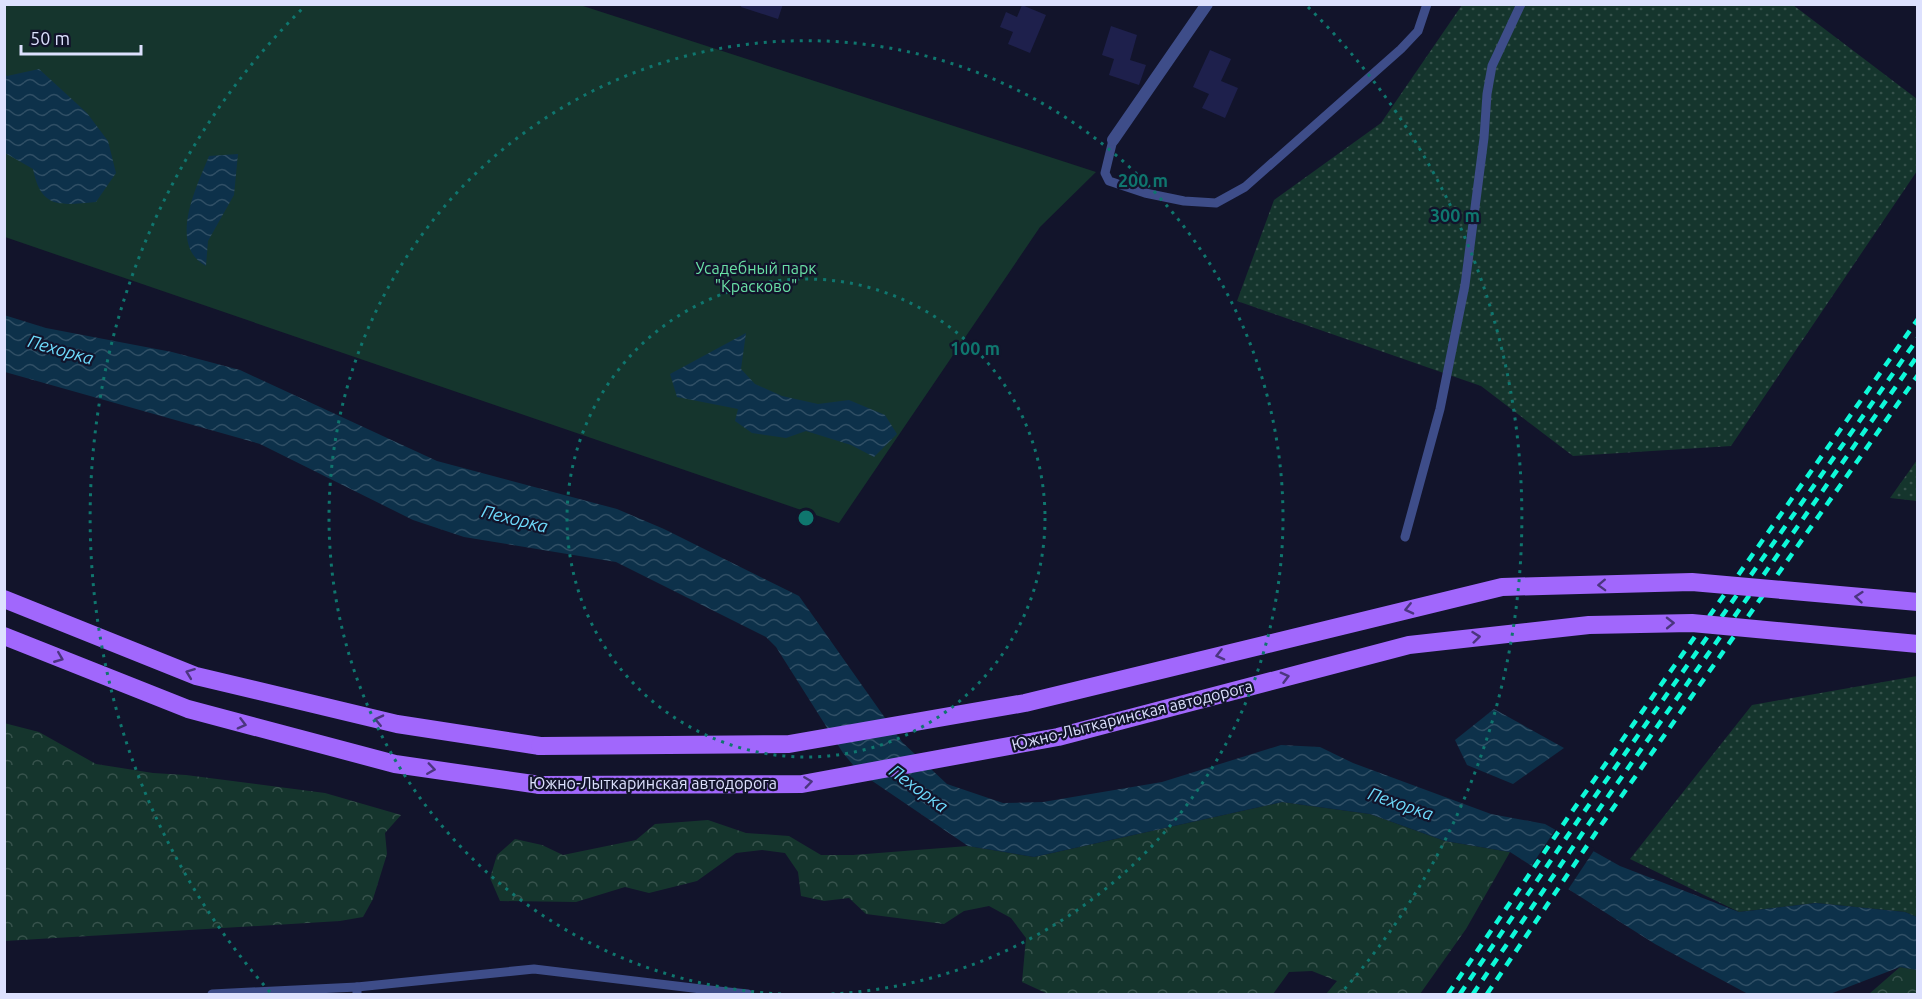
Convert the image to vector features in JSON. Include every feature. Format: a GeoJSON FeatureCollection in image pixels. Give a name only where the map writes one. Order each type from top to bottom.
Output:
{"type":"FeatureCollection","features":[{"type":"Feature","properties":{"kind":"main road"},"geometry":{"type":"LineString","coordinates":[[8,599],[196,676],[397,724],[540,746],[789,744],[1025,703],[1502,587],[1692,582],[1917,602]]}},
{"type":"Feature","properties":{"kind":"main road","name":"Южно-Лыткаринская автодорога"},"geometry":{"type":"LineString","coordinates":[[4,636],[188,709],[394,764],[540,785],[802,784],[1058,737],[1409,645],[1589,625],[1692,623],[1917,644]]}},
{"type":"Feature","properties":{"kind":"street"},"geometry":{"type":"LineString","coordinates":[[1113,140],[1207,4]]}},
{"type":"Feature","properties":{"kind":"lane"},"geometry":{"type":"LineString","coordinates":[[1113,140],[1105,173],[1109,181],[1164,197],[1216,203],[1245,187],[1401,49],[1418,31],[1427,4]]}},
{"type":"Feature","properties":{"kind":"lane"},"geometry":{"type":"LineString","coordinates":[[1405,537],[1440,409],[1465,285],[1492,66],[1521,4]]}},
{"type":"Feature","properties":{"kind":"lane"},"geometry":{"type":"LineString","coordinates":[[212,994],[357,991],[534,969],[719,993],[748,994]]}},
{"type":"Feature","properties":{"kind":"green space","name":"Усадебный парк \"Красково\""},"geometry":{"type":"Polygon","coordinates":[[[5,5],[580,5],[1096,172],[1040,227],[839,523],[5,237],[5,5]]]}},
{"type":"Feature","properties":{"kind":"green space"},"geometry":{"type":"Polygon","coordinates":[[[1462,5],[1793,5],[1917,99],[1917,171],[1731,446],[1573,456],[1481,386],[1237,301],[1274,200],[1381,123],[1462,5]]]}},
{"type":"Feature","properties":{"kind":"green space"},"geometry":{"type":"Polygon","coordinates":[[[1917,460],[1917,501],[1890,498],[1917,460]]]}},
{"type":"Feature","properties":{"kind":"green space"},"geometry":{"type":"Polygon","coordinates":[[[1917,676],[1917,917],[1905,912],[1816,903],[1739,912],[1630,859],[1752,705],[1917,676]]]}},
{"type":"Feature","properties":{"kind":"green space"},"geometry":{"type":"Polygon","coordinates":[[[4,723],[39,732],[96,764],[325,793],[401,815],[385,833],[387,854],[373,899],[363,917],[340,921],[5,941],[4,723]]]}},
{"type":"Feature","properties":{"kind":"green space"},"geometry":{"type":"Polygon","coordinates":[[[1282,802],[1370,814],[1445,841],[1510,852],[1466,929],[1420,994],[1326,994],[1337,981],[1312,971],[1289,972],[1273,994],[1048,994],[1022,982],[1026,938],[1011,918],[989,906],[964,911],[944,924],[866,914],[849,898],[824,901],[801,896],[798,872],[785,853],[762,850],[736,853],[697,881],[649,893],[625,887],[576,902],[500,901],[490,878],[497,855],[515,839],[542,845],[563,855],[636,840],[655,824],[708,820],[746,833],[789,836],[821,855],[853,855],[968,846],[1034,857],[1282,802]]]}},
{"type":"Feature","properties":{"kind":"green space"},"geometry":{"type":"Polygon","coordinates":[[[1900,967],[1917,970],[1917,994],[1869,994],[1900,967]]]}},
{"type":"Feature","properties":{"kind":"water"},"geometry":{"type":"Polygon","coordinates":[[[39,69],[87,113],[108,141],[116,173],[96,202],[63,204],[54,202],[41,192],[33,169],[5,153],[5,74],[7,76],[39,69]]]}},
{"type":"Feature","properties":{"kind":"water"},"geometry":{"type":"Polygon","coordinates":[[[238,154],[234,195],[208,241],[206,266],[194,256],[188,244],[188,214],[192,198],[209,156],[238,154]]]}},
{"type":"Feature","properties":{"kind":"water","name":"Пехорка"},"geometry":{"type":"Polygon","coordinates":[[[4,315],[46,328],[172,352],[240,370],[437,461],[617,509],[664,529],[799,596],[902,742],[947,784],[1003,803],[1043,802],[1162,782],[1281,745],[1320,747],[1353,763],[1491,814],[1545,824],[1620,866],[1739,912],[1816,903],[1905,912],[1917,917],[1917,970],[1900,967],[1830,994],[1748,994],[1655,944],[1510,852],[1445,841],[1370,814],[1282,802],[1034,857],[968,846],[859,772],[843,753],[776,647],[766,637],[616,562],[464,537],[413,520],[260,444],[5,372],[4,315]]]}},
{"type":"Feature","properties":{"kind":"water"},"geometry":{"type":"Polygon","coordinates":[[[746,333],[741,369],[755,384],[782,396],[818,404],[849,400],[885,415],[897,434],[874,457],[851,445],[806,431],[786,438],[752,433],[735,421],[738,409],[677,397],[670,374],[746,333]]]}},
{"type":"Feature","properties":{"kind":"water"},"geometry":{"type":"Polygon","coordinates":[[[1494,709],[1564,748],[1513,784],[1467,765],[1455,740],[1494,709]]]}},
{"type":"Feature","properties":{"kind":"pier"},"geometry":{"type":"Polygon","coordinates":[[[1557,827],[1595,849],[1567,891],[1530,868],[1557,827]]]}},
{"type":"Feature","properties":{"kind":"building"},"geometry":{"type":"Polygon","coordinates":[[[742,4],[783,4],[778,19],[741,7],[742,4]]]}},
{"type":"Feature","properties":{"kind":"building"},"geometry":{"type":"Polygon","coordinates":[[[1022,5],[1046,15],[1030,53],[1008,44],[1013,32],[1000,27],[1006,12],[1017,17],[1022,5]]]}},
{"type":"Feature","properties":{"kind":"building"},"geometry":{"type":"Polygon","coordinates":[[[1111,26],[1137,35],[1130,60],[1146,65],[1139,85],[1109,75],[1114,59],[1102,55],[1111,26]]]}},
{"type":"Feature","properties":{"kind":"building"},"geometry":{"type":"Polygon","coordinates":[[[1210,50],[1231,59],[1221,81],[1238,88],[1225,118],[1202,108],[1209,94],[1193,87],[1210,50]]]}},
{"type":"Feature","properties":{"kind":"railway"},"geometry":{"type":"LineString","coordinates":[[1448,994],[1571,813],[1918,319]]}},
{"type":"Feature","properties":{"kind":"railway"},"geometry":{"type":"LineString","coordinates":[[1460,994],[1579,819],[1918,338]]}},
{"type":"Feature","properties":{"kind":"railway"},"geometry":{"type":"LineString","coordinates":[[1473,994],[1588,825],[1918,355]]}},
{"type":"Feature","properties":{"kind":"railway"},"geometry":{"type":"LineString","coordinates":[[1487,994],[1597,831],[1918,375]]}}]}
